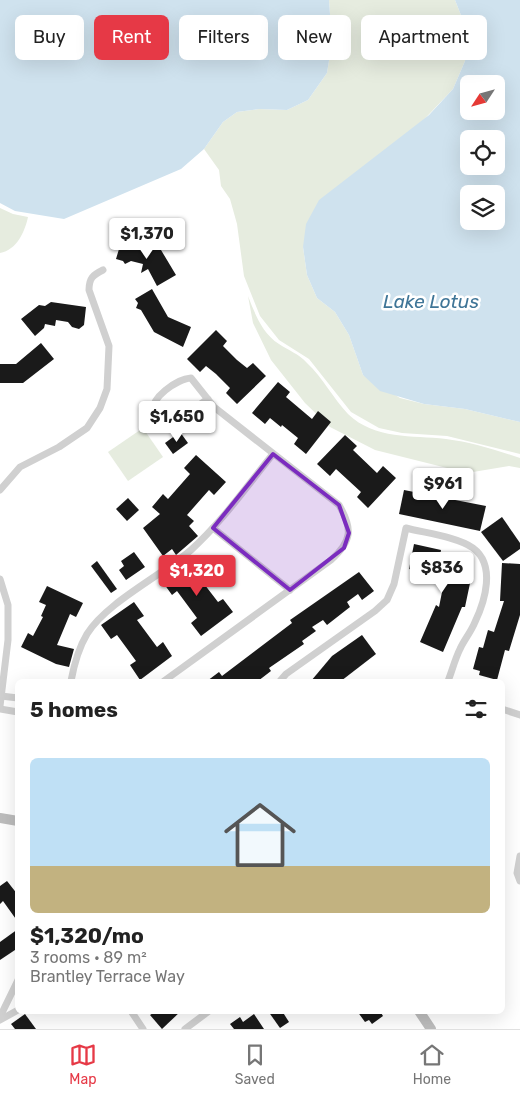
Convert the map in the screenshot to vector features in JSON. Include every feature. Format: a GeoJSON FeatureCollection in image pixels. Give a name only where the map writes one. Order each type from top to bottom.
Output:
{"type":"FeatureCollection","features":[{"type":"Feature","properties":{"kind":"main road"},"geometry":{"type":"LineString","coordinates":[[0,818],[15,820]]}},
{"type":"Feature","properties":{"kind":"main road"},"geometry":{"type":"LineString","coordinates":[[421,1014],[431,1029]]}},
{"type":"Feature","properties":{"kind":"street"},"geometry":{"type":"LineString","coordinates":[[0,490],[20,467],[59,447],[87,428],[100,408],[107,388],[109,346],[89,290],[89,281],[94,275],[103,270]]}},
{"type":"Feature","properties":{"kind":"street"},"geometry":{"type":"LineString","coordinates":[[167,679],[290,590],[344,548],[349,532],[347,519],[339,505],[214,407],[208,399],[191,378],[183,378],[160,396],[153,404],[153,414],[160,419],[171,420],[208,399]]}},
{"type":"Feature","properties":{"kind":"street"},"geometry":{"type":"LineString","coordinates":[[71,679],[76,657],[87,635],[98,619],[190,550],[212,528],[273,454]]}},
{"type":"Feature","properties":{"kind":"street"},"geometry":{"type":"LineString","coordinates":[[212,528],[290,590]]}},
{"type":"Feature","properties":{"kind":"street"},"geometry":{"type":"LineString","coordinates":[[282,679],[286,674],[375,611],[387,600],[394,584],[406,528],[462,542],[473,548],[481,556],[486,569],[487,586],[482,607],[475,624],[460,649],[449,679]]}},
{"type":"Feature","properties":{"kind":"street"},"geometry":{"type":"LineString","coordinates":[[0,579],[8,605],[8,640],[0,706]]}},
{"type":"Feature","properties":{"kind":"street"},"geometry":{"type":"LineString","coordinates":[[1,696],[15,698]]}},
{"type":"Feature","properties":{"kind":"street"},"geometry":{"type":"LineString","coordinates":[[0,709],[15,712]]}},
{"type":"Feature","properties":{"kind":"street"},"geometry":{"type":"LineString","coordinates":[[505,711],[520,715]]}},
{"type":"Feature","properties":{"kind":"street"},"geometry":{"type":"LineString","coordinates":[[520,856],[517,873],[520,881]]}},
{"type":"Feature","properties":{"kind":"street"},"geometry":{"type":"LineString","coordinates":[[0,1018],[15,986]]}},
{"type":"Feature","properties":{"kind":"street"},"geometry":{"type":"LineString","coordinates":[[0,1018],[15,1011]]}},
{"type":"Feature","properties":{"kind":"street"},"geometry":{"type":"LineString","coordinates":[[133,1014],[143,1029]]}},
{"type":"Feature","properties":{"kind":"street"},"geometry":{"type":"LineString","coordinates":[[185,1029],[206,1014]]}},
{"type":"Feature","properties":{"kind":"highlighted area"},"geometry":{"type":"Polygon","coordinates":[[[273,454],[339,505],[349,533],[344,548],[290,590],[213,528],[273,454]]]}},
{"type":"Feature","properties":{"kind":"shaded area"},"geometry":{"type":"Polygon","coordinates":[[[329,0],[455,0],[461,15],[361,15],[361,60],[465,60],[453,89],[303,247],[307,275],[317,298],[335,312],[349,335],[363,375],[400,398],[424,404],[465,409],[520,422],[520,454],[447,436],[402,433],[379,428],[351,412],[309,359],[279,340],[260,316],[244,276],[237,224],[230,199],[221,186],[219,170],[204,149],[223,122],[237,112],[259,109],[287,110],[308,100],[327,73],[329,60],[351,60],[351,15],[330,15],[329,0]]]}},
{"type":"Feature","properties":{"kind":"shaded area"},"geometry":{"type":"Polygon","coordinates":[[[0,208],[13,214],[28,217],[25,228],[16,244],[0,253],[0,208]]]}},
{"type":"Feature","properties":{"kind":"shaded area"},"geometry":{"type":"Polygon","coordinates":[[[248,296],[256,316],[273,340],[304,360],[348,414],[359,422],[370,428],[394,435],[446,439],[483,447],[520,458],[520,468],[509,466],[467,473],[375,450],[330,427],[305,403],[271,360],[253,323],[248,296]]]}},
{"type":"Feature","properties":{"kind":"shaded area"},"geometry":{"type":"Polygon","coordinates":[[[143,428],[163,457],[128,481],[108,452],[143,428]]]}},
{"type":"Feature","properties":{"kind":"water"},"geometry":{"type":"Polygon","coordinates":[[[0,0],[329,0],[330,15],[278,15],[278,60],[329,60],[327,73],[308,100],[287,110],[259,109],[237,112],[223,122],[204,149],[181,169],[64,219],[15,211],[0,203],[0,0]]]}},
{"type":"Feature","properties":{"kind":"water","name":"Lake Lotus"},"geometry":{"type":"Polygon","coordinates":[[[455,0],[520,0],[520,422],[465,409],[424,404],[380,391],[363,375],[349,335],[335,312],[317,298],[307,275],[303,247],[306,224],[319,200],[429,115],[453,89],[465,61],[487,60],[487,15],[461,15],[455,0]]]}},
{"type":"Feature","properties":{"kind":"building"},"geometry":{"type":"Polygon","coordinates":[[[122,239],[161,250],[176,275],[157,286],[148,269],[141,273],[143,264],[131,261],[125,264],[123,261],[116,259],[122,239]]]}},
{"type":"Feature","properties":{"kind":"building"},"geometry":{"type":"Polygon","coordinates":[[[152,289],[168,317],[191,327],[183,347],[154,332],[141,310],[136,308],[138,303],[135,299],[152,289]]]}},
{"type":"Feature","properties":{"kind":"building"},"geometry":{"type":"Polygon","coordinates":[[[51,302],[86,307],[84,325],[79,329],[72,327],[68,322],[56,320],[55,326],[45,324],[44,328],[35,336],[21,319],[39,305],[45,306],[51,302]]]}},
{"type":"Feature","properties":{"kind":"building"},"geometry":{"type":"Polygon","coordinates":[[[216,330],[227,341],[223,346],[237,360],[247,368],[253,363],[266,376],[237,404],[226,393],[230,388],[216,374],[206,366],[200,372],[187,359],[216,330]]]}},
{"type":"Feature","properties":{"kind":"building"},"geometry":{"type":"Polygon","coordinates":[[[41,343],[54,359],[23,383],[0,383],[0,364],[16,364],[41,343]]]}},
{"type":"Feature","properties":{"kind":"building"},"geometry":{"type":"Polygon","coordinates":[[[278,382],[290,392],[286,397],[312,419],[318,411],[331,422],[306,454],[294,444],[298,438],[282,425],[281,427],[270,418],[265,424],[252,413],[278,382]]]}},
{"type":"Feature","properties":{"kind":"building"},"geometry":{"type":"Polygon","coordinates":[[[180,432],[188,443],[173,454],[165,443],[180,432]]]}},
{"type":"Feature","properties":{"kind":"building"},"geometry":{"type":"Polygon","coordinates":[[[345,435],[357,446],[353,450],[377,473],[383,466],[396,478],[368,508],[357,497],[361,492],[336,469],[330,476],[317,464],[345,435]]]}},
{"type":"Feature","properties":{"kind":"building"},"geometry":{"type":"Polygon","coordinates":[[[196,455],[226,482],[214,495],[209,490],[187,515],[194,521],[189,526],[198,536],[176,555],[172,549],[163,556],[143,528],[160,514],[152,507],[163,494],[168,499],[190,474],[184,468],[196,455]]]}},
{"type":"Feature","properties":{"kind":"building"},"geometry":{"type":"Polygon","coordinates":[[[404,490],[486,506],[480,531],[399,514],[404,490]]]}},
{"type":"Feature","properties":{"kind":"building"},"geometry":{"type":"Polygon","coordinates":[[[128,498],[139,510],[127,521],[116,509],[128,498]]]}},
{"type":"Feature","properties":{"kind":"building"},"geometry":{"type":"Polygon","coordinates":[[[502,517],[520,543],[520,549],[503,561],[481,532],[502,517]]]}},
{"type":"Feature","properties":{"kind":"building"},"geometry":{"type":"Polygon","coordinates":[[[414,544],[441,550],[439,562],[473,569],[465,607],[462,607],[443,652],[420,642],[436,605],[439,607],[445,577],[409,569],[414,544]]]}},
{"type":"Feature","properties":{"kind":"building"},"geometry":{"type":"Polygon","coordinates":[[[134,552],[145,567],[126,580],[119,570],[124,566],[121,561],[134,552]]]}},
{"type":"Feature","properties":{"kind":"building"},"geometry":{"type":"Polygon","coordinates":[[[193,557],[204,572],[198,576],[218,602],[223,599],[233,612],[201,636],[191,623],[197,618],[177,591],[172,595],[162,581],[193,557]]]}},
{"type":"Feature","properties":{"kind":"building"},"geometry":{"type":"Polygon","coordinates":[[[97,561],[117,589],[111,593],[91,566],[97,561]]]}},
{"type":"Feature","properties":{"kind":"building"},"geometry":{"type":"Polygon","coordinates":[[[502,563],[520,564],[520,615],[509,651],[505,650],[497,679],[493,679],[479,675],[480,671],[473,669],[479,647],[483,648],[488,630],[494,632],[504,601],[500,601],[502,563]]]}},
{"type":"Feature","properties":{"kind":"building"},"geometry":{"type":"Polygon","coordinates":[[[359,572],[374,591],[362,600],[358,594],[347,602],[350,607],[327,625],[323,620],[312,627],[316,631],[302,641],[304,644],[269,668],[271,671],[261,679],[210,679],[219,672],[222,676],[292,623],[290,620],[359,572]]]}},
{"type":"Feature","properties":{"kind":"building"},"geometry":{"type":"Polygon","coordinates":[[[47,586],[83,603],[76,617],[70,614],[57,645],[74,649],[69,667],[56,664],[21,647],[28,633],[33,636],[43,617],[41,616],[46,605],[39,602],[47,586]]]}},
{"type":"Feature","properties":{"kind":"building"},"geometry":{"type":"Polygon","coordinates":[[[134,602],[144,616],[137,620],[157,647],[163,642],[172,656],[139,679],[130,665],[136,661],[117,635],[111,639],[101,625],[134,602]]]}},
{"type":"Feature","properties":{"kind":"building"},"geometry":{"type":"Polygon","coordinates":[[[362,635],[376,654],[344,679],[313,679],[332,656],[362,635]]]}},
{"type":"Feature","properties":{"kind":"building"},"geometry":{"type":"Polygon","coordinates":[[[7,881],[15,891],[15,918],[3,901],[0,904],[0,886],[7,881]]]}},
{"type":"Feature","properties":{"kind":"building"},"geometry":{"type":"Polygon","coordinates":[[[15,931],[15,950],[0,960],[0,942],[15,931]]]}},
{"type":"Feature","properties":{"kind":"building"},"geometry":{"type":"Polygon","coordinates":[[[25,1014],[36,1029],[15,1029],[11,1024],[25,1014]]]}},
{"type":"Feature","properties":{"kind":"building"},"geometry":{"type":"Polygon","coordinates":[[[152,1014],[178,1014],[162,1029],[150,1015],[152,1014]]]}},
{"type":"Feature","properties":{"kind":"building"},"geometry":{"type":"Polygon","coordinates":[[[254,1014],[264,1029],[234,1029],[230,1024],[240,1017],[243,1022],[254,1014]]]}},
{"type":"Feature","properties":{"kind":"building"},"geometry":{"type":"Polygon","coordinates":[[[270,1014],[284,1014],[289,1022],[280,1028],[270,1014]]]}},
{"type":"Feature","properties":{"kind":"building"},"geometry":{"type":"Polygon","coordinates":[[[359,1014],[382,1014],[383,1016],[372,1024],[369,1020],[365,1022],[359,1014]]]}}]}
